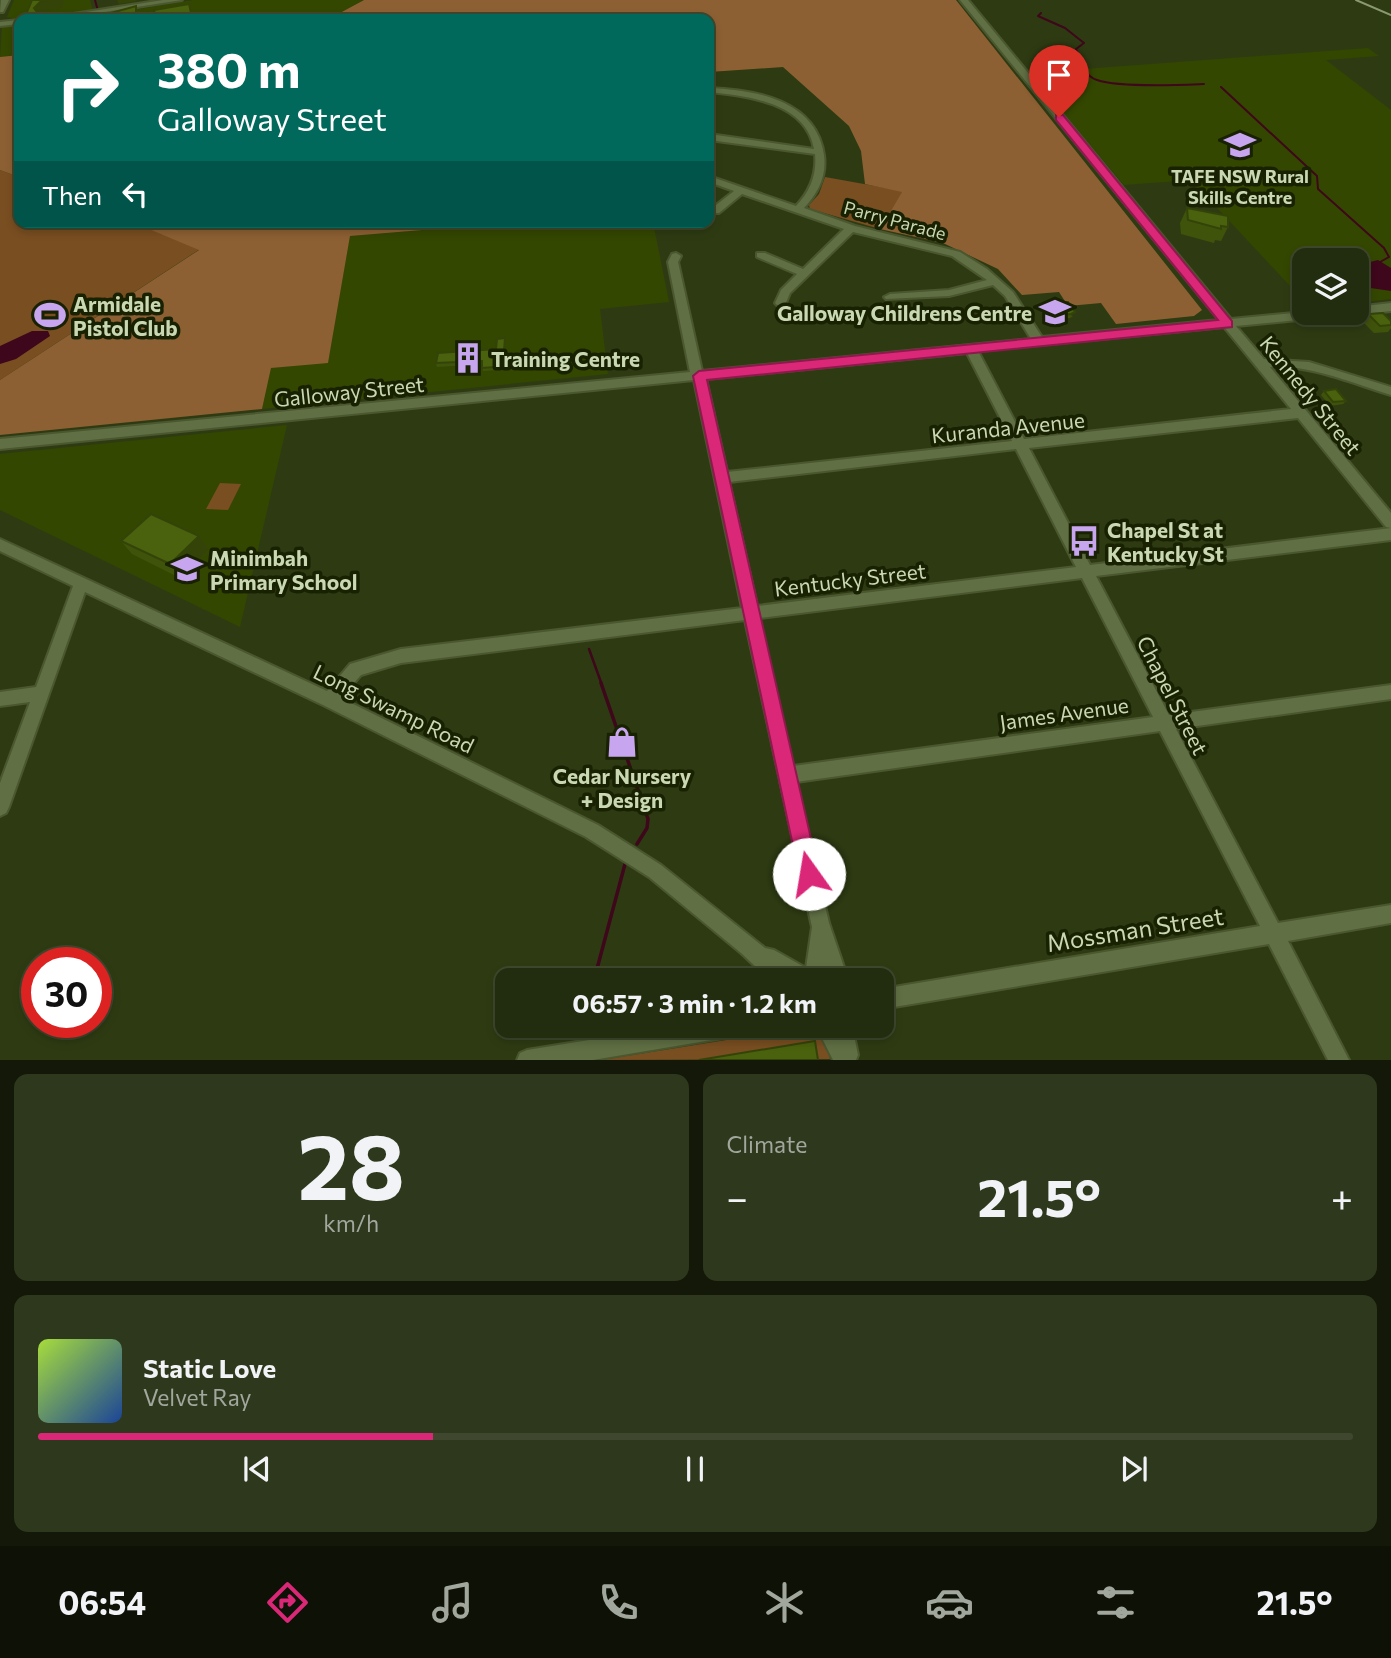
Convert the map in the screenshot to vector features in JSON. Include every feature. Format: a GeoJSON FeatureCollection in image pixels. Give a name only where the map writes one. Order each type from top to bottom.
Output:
{"type":"FeatureCollection","features":[{"type":"Feature","properties":{"kind":"street"},"geometry":{"type":"LineString","coordinates":[[0,10],[5,0]]}},
{"type":"Feature","properties":{"kind":"street"},"geometry":{"type":"LineString","coordinates":[[80,14],[178,0]]}},
{"type":"Feature","properties":{"kind":"street","name":"Kennedy Street"},"geometry":{"type":"LineString","coordinates":[[964,0],[1391,523]]}},
{"type":"Feature","properties":{"kind":"street"},"geometry":{"type":"LineString","coordinates":[[754,96],[765,85]]}},
{"type":"Feature","properties":{"kind":"street"},"geometry":{"type":"LineString","coordinates":[[714,91],[754,96],[801,117],[813,130],[819,152],[820,178],[814,191],[797,210]]}},
{"type":"Feature","properties":{"kind":"street"},"geometry":{"type":"LineString","coordinates":[[714,136],[793,151],[819,152]]}},
{"type":"Feature","properties":{"kind":"street","name":"Parry Parade"},"geometry":{"type":"LineString","coordinates":[[714,181],[852,228],[956,254],[996,281],[1009,295],[1039,342]]}},
{"type":"Feature","properties":{"kind":"street"},"geometry":{"type":"LineString","coordinates":[[715,211],[741,190]]}},
{"type":"Feature","properties":{"kind":"street"},"geometry":{"type":"LineString","coordinates":[[780,303],[785,292],[852,228]]}},
{"type":"Feature","properties":{"kind":"street"},"geometry":{"type":"LineString","coordinates":[[761,255],[804,273]]}},
{"type":"Feature","properties":{"kind":"street"},"geometry":{"type":"LineString","coordinates":[[676,256],[673,262],[786,775],[820,923],[836,968]]}},
{"type":"Feature","properties":{"kind":"street"},"geometry":{"type":"LineString","coordinates":[[890,297],[949,293],[996,281]]}},
{"type":"Feature","properties":{"kind":"street"},"geometry":{"type":"LineString","coordinates":[[1369,309],[1391,307]]}},
{"type":"Feature","properties":{"kind":"street","name":"Galloway Street"},"geometry":{"type":"LineString","coordinates":[[0,444],[1292,317]]}},
{"type":"Feature","properties":{"kind":"street","name":"Chapel Street"},"geometry":{"type":"LineString","coordinates":[[971,349],[1339,1059]]}},
{"type":"Feature","properties":{"kind":"street"},"geometry":{"type":"LineString","coordinates":[[1260,363],[1274,362],[1308,367],[1391,391]]}},
{"type":"Feature","properties":{"kind":"street","name":"Kuranda Avenue"},"geometry":{"type":"LineString","coordinates":[[721,478],[1299,413]]}},
{"type":"Feature","properties":{"kind":"street","name":"Kentucky Street"},"geometry":{"type":"LineString","coordinates":[[329,701],[356,669],[377,661],[1086,570],[1391,534]]}},
{"type":"Feature","properties":{"kind":"street","name":"Long Swamp Road"},"geometry":{"type":"LineString","coordinates":[[0,545],[329,701],[592,831],[655,871],[748,946],[771,968]]}},
{"type":"Feature","properties":{"kind":"street"},"geometry":{"type":"LineString","coordinates":[[0,807],[8,761],[43,694],[81,584]]}},
{"type":"Feature","properties":{"kind":"street","name":"James Avenue"},"geometry":{"type":"LineString","coordinates":[[786,775],[1391,692]]}},
{"type":"Feature","properties":{"kind":"street"},"geometry":{"type":"LineString","coordinates":[[0,699],[43,694]]}},
{"type":"Feature","properties":{"kind":"street","name":"Mossman Street"},"geometry":{"type":"LineString","coordinates":[[894,995],[1391,914]]}},
{"type":"Feature","properties":{"kind":"street"},"geometry":{"type":"LineString","coordinates":[[810,968],[820,923]]}},
{"type":"Feature","properties":{"kind":"street","name":"Long Swamp Road"},"geometry":{"type":"LineString","coordinates":[[748,946],[792,968]]}},
{"type":"Feature","properties":{"kind":"street"},"geometry":{"type":"LineString","coordinates":[[527,1059],[659,1038]]}},
{"type":"Feature","properties":{"kind":"street"},"geometry":{"type":"LineString","coordinates":[[834,1038],[847,1059]]}},
{"type":"Feature","properties":{"kind":"street"},"geometry":{"type":"LineString","coordinates":[[844,1038],[847,1059]]}},
{"type":"Feature","properties":{"kind":"shaded area"},"geometry":{"type":"Polygon","coordinates":[[[14,0],[90,0],[93,11],[14,14],[14,19],[7,17],[14,0]]]}},
{"type":"Feature","properties":{"kind":"shaded area"},"geometry":{"type":"Polygon","coordinates":[[[193,0],[363,0],[338,14],[111,14],[193,0]]]}},
{"type":"Feature","properties":{"kind":"shaded area"},"geometry":{"type":"Polygon","coordinates":[[[364,0],[956,0],[1202,310],[1194,316],[1116,324],[1101,303],[1068,306],[1059,292],[1022,295],[998,269],[943,243],[880,229],[902,192],[865,184],[861,151],[849,126],[783,67],[714,72],[714,14],[338,14],[364,0]]]}},
{"type":"Feature","properties":{"kind":"shaded area"},"geometry":{"type":"Polygon","coordinates":[[[14,26],[14,56],[0,57],[2,27],[14,26]]]}},
{"type":"Feature","properties":{"kind":"shaded area","name":"TAFE NSW Rural Skills Centre"},"geometry":{"type":"Polygon","coordinates":[[[1368,48],[1379,56],[1326,60],[1391,110],[1391,299],[1369,302],[1369,248],[1292,248],[1292,288],[1191,180],[1124,185],[1030,73],[1368,48]]]}},
{"type":"Feature","properties":{"kind":"shaded area"},"geometry":{"type":"Polygon","coordinates":[[[14,56],[14,175],[0,170],[0,57],[14,56]]]}},
{"type":"Feature","properties":{"kind":"shaded area","name":"Armidale Pistol Club"},"geometry":{"type":"Polygon","coordinates":[[[0,170],[14,175],[14,228],[147,228],[200,249],[0,380],[0,170]]]}},
{"type":"Feature","properties":{"kind":"shaded area"},"geometry":{"type":"Polygon","coordinates":[[[825,177],[903,191],[880,229],[810,209],[809,205],[819,194],[825,177]]]}},
{"type":"Feature","properties":{"kind":"shaded area"},"geometry":{"type":"Polygon","coordinates":[[[146,228],[447,228],[350,236],[328,363],[271,368],[262,409],[0,435],[0,380],[199,250],[146,228]]]}},
{"type":"Feature","properties":{"kind":"shaded area"},"geometry":{"type":"Polygon","coordinates":[[[447,228],[654,228],[669,302],[600,309],[608,374],[262,409],[271,368],[328,362],[350,236],[447,228]]]}},
{"type":"Feature","properties":{"kind":"shaded area"},"geometry":{"type":"Polygon","coordinates":[[[1378,260],[1391,268],[1391,291],[1369,288],[1369,262],[1378,260]]]}},
{"type":"Feature","properties":{"kind":"shaded area"},"geometry":{"type":"Polygon","coordinates":[[[32,331],[48,331],[50,336],[16,359],[0,364],[0,346],[32,331]]]}},
{"type":"Feature","properties":{"kind":"shaded area","name":"Minimbah Primary School"},"geometry":{"type":"Polygon","coordinates":[[[287,425],[240,627],[0,510],[0,454],[287,425]]]}},
{"type":"Feature","properties":{"kind":"shaded area"},"geometry":{"type":"Polygon","coordinates":[[[220,483],[241,484],[228,510],[206,509],[220,483]]]}},
{"type":"Feature","properties":{"kind":"shaded area"},"geometry":{"type":"Polygon","coordinates":[[[739,1038],[826,1038],[830,1059],[601,1060],[739,1038]]]}},
{"type":"Feature","properties":{"kind":"building"},"geometry":{"type":"Polygon","coordinates":[[[32,0],[50,0],[41,1],[34,8],[36,14],[26,14],[32,0]]]}},
{"type":"Feature","properties":{"kind":"building"},"geometry":{"type":"Polygon","coordinates":[[[189,4],[191,14],[155,14],[154,10],[189,4]]]}},
{"type":"Feature","properties":{"kind":"building"},"geometry":{"type":"Polygon","coordinates":[[[136,6],[136,14],[111,13],[136,6]]]}},
{"type":"Feature","properties":{"kind":"building"},"geometry":{"type":"Polygon","coordinates":[[[1187,208],[1228,216],[1228,227],[1221,226],[1221,229],[1188,220],[1187,208]]]}},
{"type":"Feature","properties":{"kind":"building","name":"Galloway Childrens Centre"},"geometry":{"type":"Polygon","coordinates":[[[1068,302],[1075,312],[1050,316],[1039,304],[1068,302]]]}},
{"type":"Feature","properties":{"kind":"building"},"geometry":{"type":"Polygon","coordinates":[[[1383,313],[1391,321],[1391,325],[1380,326],[1369,314],[1383,313]]]}},
{"type":"Feature","properties":{"kind":"building","name":"Training Centre"},"geometry":{"type":"Polygon","coordinates":[[[505,338],[504,351],[496,351],[495,367],[482,368],[482,361],[436,363],[438,353],[496,349],[497,339],[505,338]]]}},
{"type":"Feature","properties":{"kind":"building"},"geometry":{"type":"Polygon","coordinates":[[[1336,389],[1346,401],[1333,402],[1324,391],[1336,389]]]}},
{"type":"Feature","properties":{"kind":"building"},"geometry":{"type":"Polygon","coordinates":[[[151,514],[199,536],[170,564],[121,541],[151,514]]]}},
{"type":"Feature","properties":{"kind":"building"},"geometry":{"type":"Polygon","coordinates":[[[815,1041],[818,1060],[699,1060],[815,1041]]]}},
{"type":"Feature","properties":{"kind":"waterway"},"geometry":{"type":"LineString","coordinates":[[95,0],[98,11]]}},
{"type":"Feature","properties":{"kind":"waterway"},"geometry":{"type":"LineString","coordinates":[[1041,13],[1038,16],[1065,28],[1084,43],[1076,49],[1079,58],[1086,72],[1097,80],[1134,85],[1204,84]]}},
{"type":"Feature","properties":{"kind":"waterway"},"geometry":{"type":"LineString","coordinates":[[1221,87],[1317,176],[1318,189],[1384,248],[1389,257],[1380,262]]}},
{"type":"Feature","properties":{"kind":"waterway"},"geometry":{"type":"LineString","coordinates":[[589,649],[602,685]]}},
{"type":"Feature","properties":{"kind":"waterway"},"geometry":{"type":"LineString","coordinates":[[601,683],[648,819],[647,828],[637,844]]}},
{"type":"Feature","properties":{"kind":"waterway"},"geometry":{"type":"LineString","coordinates":[[597,968],[625,864]]}},
{"type":"Feature","properties":{"kind":"railway"},"geometry":{"type":"LineString","coordinates":[[1356,0],[1391,15]]}},
{"type":"Feature","properties":{"kind":"place","name":"TAFE NSW Rural Skills Centre"},"geometry":{"type":"Point","coordinates":[1240,145]}},
{"type":"Feature","properties":{"kind":"place","name":"Galloway Childrens Centre"},"geometry":{"type":"Point","coordinates":[1055,312]}},
{"type":"Feature","properties":{"kind":"place","name":"Armidale Pistol Club"},"geometry":{"type":"Point","coordinates":[50,315]}},
{"type":"Feature","properties":{"kind":"place","name":"Training Centre"},"geometry":{"type":"Point","coordinates":[468,358]}},
{"type":"Feature","properties":{"kind":"place","name":"Chapel St at Kentucky St"},"geometry":{"type":"Point","coordinates":[1084,541]}},
{"type":"Feature","properties":{"kind":"place","name":"Minimbah Primary School"},"geometry":{"type":"Point","coordinates":[187,569]}},
{"type":"Feature","properties":{"kind":"place","name":"Cedar Nursery + Design"},"geometry":{"type":"Point","coordinates":[622,742]}},
{"type":"Feature","properties":{"kind":"route"},"geometry":{"type":"LineString","coordinates":[[809,874],[699,376],[1228,324],[1059,117]]}}]}
